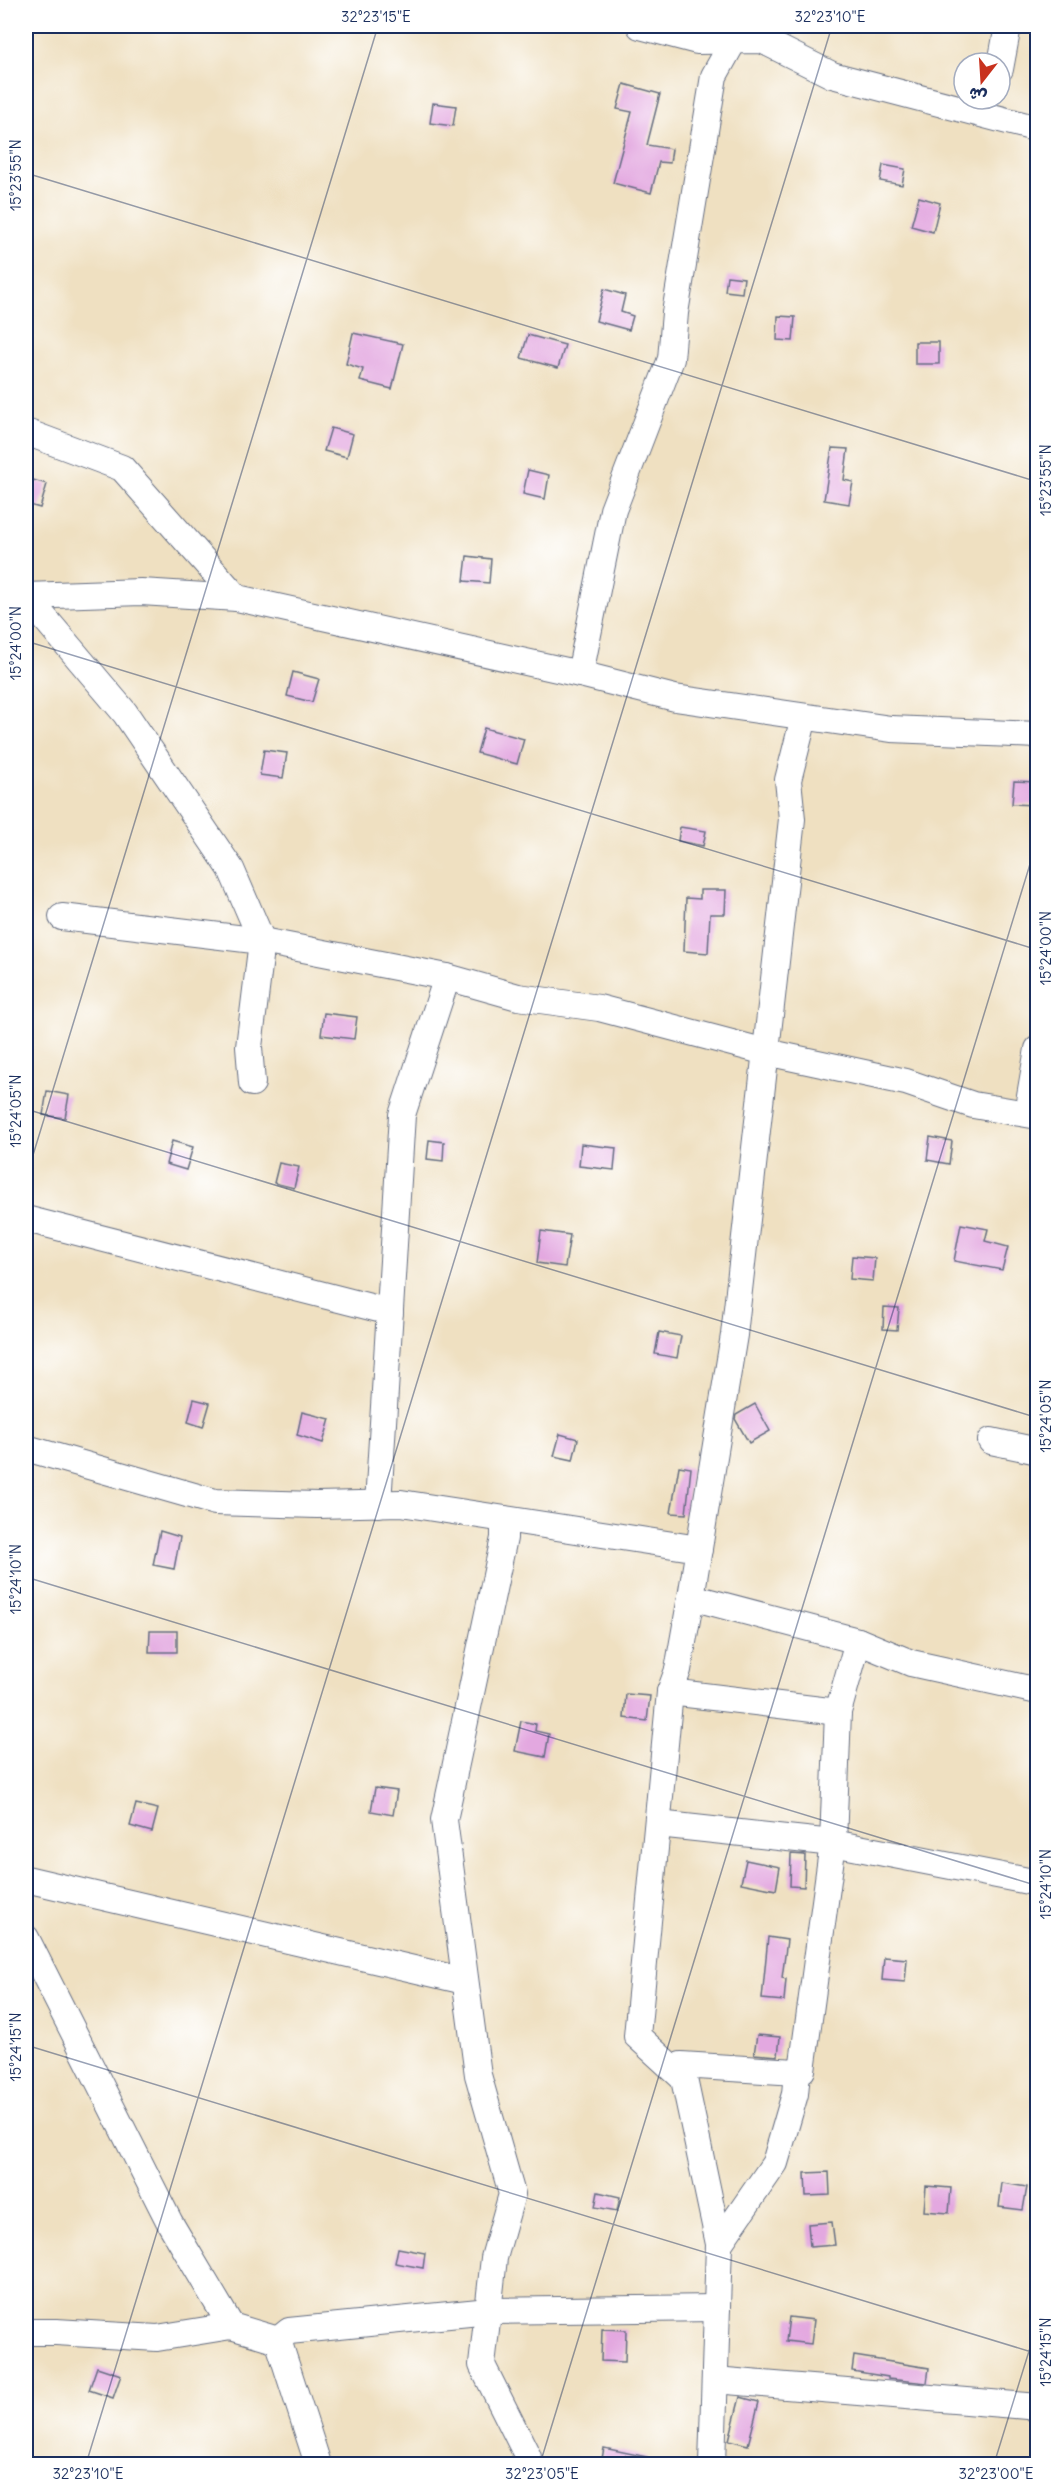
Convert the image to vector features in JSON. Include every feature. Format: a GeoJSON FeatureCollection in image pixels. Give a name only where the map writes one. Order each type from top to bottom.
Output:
{"type":"FeatureCollection","features":[{"type":"Feature","properties":{"kind":"street"},"geometry":{"type":"LineString","coordinates":[[640,26],[697,41],[736,33],[762,40],[832,75],[952,100]]}},
{"type":"Feature","properties":{"kind":"street"},"geometry":{"type":"LineString","coordinates":[[1003,51],[1008,26]]}},
{"type":"Feature","properties":{"kind":"street"},"geometry":{"type":"LineString","coordinates":[[580,674],[613,510],[671,359],[675,313],[714,76],[736,33]]}},
{"type":"Feature","properties":{"kind":"street"},"geometry":{"type":"LineString","coordinates":[[999,111],[1038,129]]}},
{"type":"Feature","properties":{"kind":"street"},"geometry":{"type":"LineString","coordinates":[[26,432],[122,468],[237,598]]}},
{"type":"Feature","properties":{"kind":"street"},"geometry":{"type":"LineString","coordinates":[[26,596],[141,592],[237,598],[580,674],[675,698],[891,729],[1038,735]]}},
{"type":"Feature","properties":{"kind":"street"},"geometry":{"type":"LineString","coordinates":[[26,596],[125,713],[231,869],[262,941],[249,1047],[252,1083]]}},
{"type":"Feature","properties":{"kind":"street"},"geometry":{"type":"LineString","coordinates":[[684,2079],[637,2036],[670,1692],[678,1670],[734,1335],[792,819],[788,780],[804,717]]}},
{"type":"Feature","properties":{"kind":"street"},"geometry":{"type":"LineString","coordinates":[[62,917],[262,941],[447,977],[518,997],[599,1008],[766,1052],[906,1082],[973,1105],[1032,1114],[1038,1049]]}},
{"type":"Feature","properties":{"kind":"street"},"geometry":{"type":"LineString","coordinates":[[378,1504],[402,1115],[447,977]]}},
{"type":"Feature","properties":{"kind":"street"},"geometry":{"type":"LineString","coordinates":[[26,1220],[390,1312]]}},
{"type":"Feature","properties":{"kind":"street"},"geometry":{"type":"LineString","coordinates":[[991,1441],[1038,1451]]}},
{"type":"Feature","properties":{"kind":"street"},"geometry":{"type":"LineString","coordinates":[[26,1448],[215,1502],[317,1505],[401,1503],[699,1549]]}},
{"type":"Feature","properties":{"kind":"street"},"geometry":{"type":"LineString","coordinates":[[504,1519],[504,1538],[444,1820],[478,2076],[512,2194],[494,2258],[482,2365],[528,2457],[528,2464]]}},
{"type":"Feature","properties":{"kind":"street"},"geometry":{"type":"LineString","coordinates":[[691,1597],[858,1641],[911,1663],[1038,1691]]}},
{"type":"Feature","properties":{"kind":"street"},"geometry":{"type":"LineString","coordinates":[[712,2464],[719,2244],[681,2065],[796,2072],[802,2070],[833,1843],[838,1712],[858,1641]]}},
{"type":"Feature","properties":{"kind":"street"},"geometry":{"type":"LineString","coordinates":[[670,1692],[838,1712]]}},
{"type":"Feature","properties":{"kind":"street"},"geometry":{"type":"LineString","coordinates":[[658,1824],[833,1843],[1038,1883]]}},
{"type":"Feature","properties":{"kind":"street"},"geometry":{"type":"LineString","coordinates":[[26,1879],[465,1980]]}},
{"type":"Feature","properties":{"kind":"street"},"geometry":{"type":"LineString","coordinates":[[26,1938],[170,2223],[231,2326]]}},
{"type":"Feature","properties":{"kind":"street"},"geometry":{"type":"LineString","coordinates":[[719,2244],[776,2163],[795,2094],[796,2072]]}},
{"type":"Feature","properties":{"kind":"street"},"geometry":{"type":"LineString","coordinates":[[278,2340],[289,2331],[489,2310],[717,2308]]}},
{"type":"Feature","properties":{"kind":"street"},"geometry":{"type":"LineString","coordinates":[[26,2332],[157,2338],[231,2326],[278,2340]]}},
{"type":"Feature","properties":{"kind":"street"},"geometry":{"type":"LineString","coordinates":[[278,2340],[311,2450],[318,2464]]}},
{"type":"Feature","properties":{"kind":"street"},"geometry":{"type":"LineString","coordinates":[[715,2380],[1038,2407]]}},
{"type":"Feature","properties":{"kind":"building"},"geometry":{"type":"Polygon","coordinates":[[[624,84],[660,94],[647,145],[672,149],[670,163],[659,162],[651,193],[613,183],[632,112],[617,109],[624,84]]]}},
{"type":"Feature","properties":{"kind":"building"},"geometry":{"type":"Polygon","coordinates":[[[433,103],[456,106],[453,126],[430,123],[433,103]]]}},
{"type":"Feature","properties":{"kind":"building"},"geometry":{"type":"Polygon","coordinates":[[[883,165],[905,169],[902,185],[880,181],[883,165]]]}},
{"type":"Feature","properties":{"kind":"building"},"geometry":{"type":"Polygon","coordinates":[[[919,197],[940,203],[933,232],[911,226],[919,197]]]}},
{"type":"Feature","properties":{"kind":"building"},"geometry":{"type":"Polygon","coordinates":[[[727,276],[744,278],[742,293],[725,291],[727,276]]]}},
{"type":"Feature","properties":{"kind":"building"},"geometry":{"type":"Polygon","coordinates":[[[604,289],[625,295],[621,312],[633,316],[629,330],[596,321],[604,289]]]}},
{"type":"Feature","properties":{"kind":"building"},"geometry":{"type":"Polygon","coordinates":[[[778,316],[795,317],[793,341],[777,340],[778,316]]]}},
{"type":"Feature","properties":{"kind":"building"},"geometry":{"type":"Polygon","coordinates":[[[353,333],[403,344],[392,389],[360,381],[363,369],[346,364],[353,333]]]}},
{"type":"Feature","properties":{"kind":"building"},"geometry":{"type":"Polygon","coordinates":[[[528,335],[565,345],[558,368],[521,358],[528,335]]]}},
{"type":"Feature","properties":{"kind":"building"},"geometry":{"type":"Polygon","coordinates":[[[915,342],[939,342],[939,364],[915,364],[915,342]]]}},
{"type":"Feature","properties":{"kind":"building"},"geometry":{"type":"Polygon","coordinates":[[[331,428],[353,434],[347,457],[324,451],[331,428]]]}},
{"type":"Feature","properties":{"kind":"building"},"geometry":{"type":"Polygon","coordinates":[[[832,448],[848,449],[844,480],[853,482],[849,504],[824,500],[832,448]]]}},
{"type":"Feature","properties":{"kind":"building"},"geometry":{"type":"Polygon","coordinates":[[[528,470],[549,475],[545,499],[523,494],[528,470]]]}},
{"type":"Feature","properties":{"kind":"building"},"geometry":{"type":"Polygon","coordinates":[[[26,478],[47,484],[40,508],[26,504],[26,478]]]}},
{"type":"Feature","properties":{"kind":"building"},"geometry":{"type":"Polygon","coordinates":[[[467,556],[491,559],[489,583],[464,581],[467,556]]]}},
{"type":"Feature","properties":{"kind":"building"},"geometry":{"type":"Polygon","coordinates":[[[293,672],[319,679],[312,702],[287,696],[293,672]]]}},
{"type":"Feature","properties":{"kind":"building"},"geometry":{"type":"Polygon","coordinates":[[[484,728],[524,739],[517,764],[477,753],[484,728]]]}},
{"type":"Feature","properties":{"kind":"building"},"geometry":{"type":"Polygon","coordinates":[[[264,750],[287,753],[283,778],[260,775],[264,750]]]}},
{"type":"Feature","properties":{"kind":"building"},"geometry":{"type":"Polygon","coordinates":[[[1014,781],[1037,782],[1036,805],[1012,804],[1014,781]]]}},
{"type":"Feature","properties":{"kind":"building"},"geometry":{"type":"Polygon","coordinates":[[[680,827],[706,831],[703,846],[678,841],[680,827]]]}},
{"type":"Feature","properties":{"kind":"building"},"geometry":{"type":"Polygon","coordinates":[[[700,890],[726,890],[725,914],[710,914],[708,953],[684,951],[686,898],[700,899],[700,890]]]}},
{"type":"Feature","properties":{"kind":"building"},"geometry":{"type":"Polygon","coordinates":[[[324,1013],[357,1017],[354,1039],[321,1035],[324,1013]]]}},
{"type":"Feature","properties":{"kind":"building"},"geometry":{"type":"Polygon","coordinates":[[[47,1091],[69,1095],[65,1118],[43,1115],[47,1091]]]}},
{"type":"Feature","properties":{"kind":"building"},"geometry":{"type":"Polygon","coordinates":[[[930,1137],[952,1141],[949,1164],[927,1160],[930,1137]]]}},
{"type":"Feature","properties":{"kind":"building"},"geometry":{"type":"Polygon","coordinates":[[[429,1140],[444,1142],[443,1161],[427,1159],[429,1140]]]}},
{"type":"Feature","properties":{"kind":"building"},"geometry":{"type":"Polygon","coordinates":[[[172,1141],[193,1147],[186,1170],[166,1164],[172,1141]]]}},
{"type":"Feature","properties":{"kind":"building"},"geometry":{"type":"Polygon","coordinates":[[[581,1144],[616,1148],[614,1170],[579,1166],[581,1144]]]}},
{"type":"Feature","properties":{"kind":"building"},"geometry":{"type":"Polygon","coordinates":[[[279,1163],[299,1167],[294,1188],[274,1183],[279,1163]]]}},
{"type":"Feature","properties":{"kind":"building"},"geometry":{"type":"Polygon","coordinates":[[[961,1224],[988,1229],[985,1241],[1008,1247],[1002,1270],[954,1261],[961,1224]]]}},
{"type":"Feature","properties":{"kind":"building"},"geometry":{"type":"Polygon","coordinates":[[[541,1231],[570,1235],[565,1267],[537,1263],[541,1231]]]}},
{"type":"Feature","properties":{"kind":"building"},"geometry":{"type":"Polygon","coordinates":[[[852,1256],[875,1258],[873,1281],[850,1279],[852,1256]]]}},
{"type":"Feature","properties":{"kind":"building"},"geometry":{"type":"Polygon","coordinates":[[[884,1307],[899,1308],[897,1330],[883,1329],[884,1307]]]}},
{"type":"Feature","properties":{"kind":"building"},"geometry":{"type":"Polygon","coordinates":[[[659,1332],[681,1336],[677,1358],[655,1354],[659,1332]]]}},
{"type":"Feature","properties":{"kind":"building"},"geometry":{"type":"Polygon","coordinates":[[[194,1399],[210,1403],[203,1427],[188,1422],[194,1399]]]}},
{"type":"Feature","properties":{"kind":"building"},"geometry":{"type":"Polygon","coordinates":[[[755,1404],[770,1431],[749,1443],[735,1419],[736,1415],[755,1404]]]}},
{"type":"Feature","properties":{"kind":"building"},"geometry":{"type":"Polygon","coordinates":[[[302,1412],[330,1419],[323,1443],[297,1435],[302,1412]]]}},
{"type":"Feature","properties":{"kind":"building"},"geometry":{"type":"Polygon","coordinates":[[[560,1434],[578,1439],[573,1460],[554,1456],[560,1434]]]}},
{"type":"Feature","properties":{"kind":"building"},"geometry":{"type":"Polygon","coordinates":[[[679,1466],[691,1468],[686,1514],[671,1513],[679,1466]]]}},
{"type":"Feature","properties":{"kind":"building"},"geometry":{"type":"Polygon","coordinates":[[[160,1531],[180,1537],[174,1569],[153,1565],[160,1531]]]}},
{"type":"Feature","properties":{"kind":"building"},"geometry":{"type":"Polygon","coordinates":[[[150,1631],[177,1631],[177,1652],[149,1652],[150,1631]]]}},
{"type":"Feature","properties":{"kind":"building"},"geometry":{"type":"Polygon","coordinates":[[[626,1694],[650,1696],[647,1721],[624,1718],[626,1694]]]}},
{"type":"Feature","properties":{"kind":"building"},"geometry":{"type":"Polygon","coordinates":[[[521,1721],[536,1724],[535,1731],[549,1734],[545,1757],[515,1751],[521,1721]]]}},
{"type":"Feature","properties":{"kind":"building"},"geometry":{"type":"Polygon","coordinates":[[[375,1788],[397,1791],[393,1815],[371,1811],[375,1788]]]}},
{"type":"Feature","properties":{"kind":"building"},"geometry":{"type":"Polygon","coordinates":[[[136,1804],[158,1809],[152,1832],[130,1826],[136,1804]]]}},
{"type":"Feature","properties":{"kind":"building"},"geometry":{"type":"Polygon","coordinates":[[[791,1854],[805,1855],[804,1887],[790,1886],[791,1854]]]}},
{"type":"Feature","properties":{"kind":"building"},"geometry":{"type":"Polygon","coordinates":[[[746,1860],[780,1867],[776,1890],[741,1883],[746,1860]]]}},
{"type":"Feature","properties":{"kind":"building"},"geometry":{"type":"Polygon","coordinates":[[[768,1937],[787,1940],[782,1978],[786,1979],[784,2001],[762,1999],[768,1937]]]}},
{"type":"Feature","properties":{"kind":"building"},"geometry":{"type":"Polygon","coordinates":[[[884,1957],[907,1959],[905,1982],[882,1980],[884,1957]]]}},
{"type":"Feature","properties":{"kind":"building"},"geometry":{"type":"Polygon","coordinates":[[[757,2035],[780,2037],[778,2056],[754,2054],[757,2035]]]}},
{"type":"Feature","properties":{"kind":"building"},"geometry":{"type":"Polygon","coordinates":[[[829,2172],[830,2195],[806,2196],[805,2173],[829,2172]]]}},
{"type":"Feature","properties":{"kind":"building"},"geometry":{"type":"Polygon","coordinates":[[[1002,2183],[1027,2187],[1023,2210],[999,2207],[1002,2183]]]}},
{"type":"Feature","properties":{"kind":"building"},"geometry":{"type":"Polygon","coordinates":[[[926,2186],[951,2188],[949,2213],[924,2211],[926,2186]]]}},
{"type":"Feature","properties":{"kind":"building"},"geometry":{"type":"Polygon","coordinates":[[[598,2192],[620,2197],[617,2211],[595,2207],[598,2192]]]}},
{"type":"Feature","properties":{"kind":"building"},"geometry":{"type":"Polygon","coordinates":[[[832,2222],[835,2245],[810,2247],[808,2224],[832,2222]]]}},
{"type":"Feature","properties":{"kind":"building"},"geometry":{"type":"Polygon","coordinates":[[[398,2248],[425,2253],[423,2268],[395,2263],[398,2248]]]}},
{"type":"Feature","properties":{"kind":"building"},"geometry":{"type":"Polygon","coordinates":[[[789,2317],[814,2320],[811,2344],[786,2341],[789,2317]]]}},
{"type":"Feature","properties":{"kind":"building"},"geometry":{"type":"Polygon","coordinates":[[[602,2329],[626,2330],[625,2362],[601,2361],[602,2329]]]}},
{"type":"Feature","properties":{"kind":"building"},"geometry":{"type":"Polygon","coordinates":[[[854,2356],[929,2368],[927,2383],[888,2379],[888,2377],[852,2371],[854,2356]]]}},
{"type":"Feature","properties":{"kind":"building"},"geometry":{"type":"Polygon","coordinates":[[[97,2367],[121,2375],[113,2398],[89,2390],[97,2367]]]}},
{"type":"Feature","properties":{"kind":"building"},"geometry":{"type":"Polygon","coordinates":[[[740,2397],[759,2402],[748,2445],[729,2440],[740,2397]]]}},
{"type":"Feature","properties":{"kind":"building"},"geometry":{"type":"Polygon","coordinates":[[[604,2448],[647,2457],[646,2464],[601,2464],[604,2448]]]}}]}
